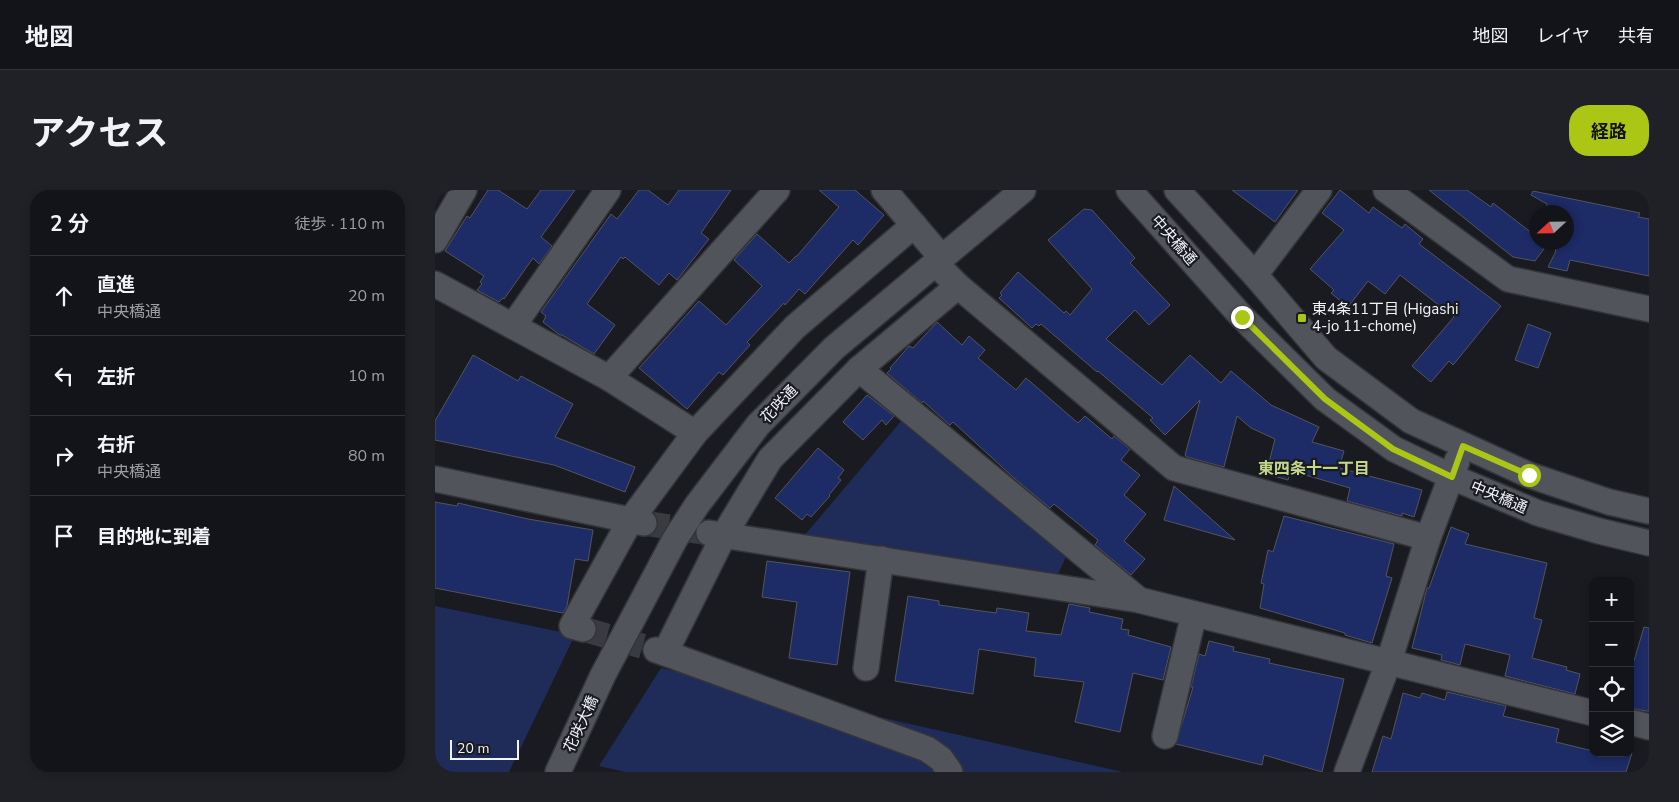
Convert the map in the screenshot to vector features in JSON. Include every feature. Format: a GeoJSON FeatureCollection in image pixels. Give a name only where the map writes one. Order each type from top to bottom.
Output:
{"type":"FeatureCollection","features":[{"type":"Feature","properties":{"kind":"street"},"geometry":{"type":"LineString","coordinates":[[435,240],[464,190]]}},
{"type":"Feature","properties":{"kind":"street"},"geometry":{"type":"LineString","coordinates":[[513,326],[608,190]]}},
{"type":"Feature","properties":{"kind":"street"},"geometry":{"type":"LineString","coordinates":[[609,378],[777,190]]}},
{"type":"Feature","properties":{"kind":"street"},"geometry":{"type":"LineString","coordinates":[[884,190],[914,225],[957,286],[1174,468],[1428,538]]}},
{"type":"Feature","properties":{"kind":"street","name":"花咲通"},"geometry":{"type":"LineString","coordinates":[[603,675],[675,539],[697,505],[758,425],[834,348],[1023,190]]}},
{"type":"Feature","properties":{"kind":"street","name":"中央橋通"},"geometry":{"type":"LineString","coordinates":[[1129,190],[1242,317],[1325,399],[1393,449],[1452,477],[1538,513],[1649,543]]}},
{"type":"Feature","properties":{"kind":"street"},"geometry":{"type":"LineString","coordinates":[[1177,190],[1255,275],[1327,358],[1411,421],[1529,475],[1609,502],[1649,511]]}},
{"type":"Feature","properties":{"kind":"street"},"geometry":{"type":"LineString","coordinates":[[1255,275],[1319,190]]}},
{"type":"Feature","properties":{"kind":"street"},"geometry":{"type":"LineString","coordinates":[[1386,190],[1508,279],[1649,308]]}},
{"type":"Feature","properties":{"kind":"street"},"geometry":{"type":"LineString","coordinates":[[583,629],[572,626],[695,433],[795,327],[914,225]]}},
{"type":"Feature","properties":{"kind":"street"},"geometry":{"type":"LineString","coordinates":[[435,284],[609,378],[695,433]]}},
{"type":"Feature","properties":{"kind":"street"},"geometry":{"type":"LineString","coordinates":[[950,772],[941,759],[927,749],[661,652],[716,534],[770,459],[859,369],[957,286]]}},
{"type":"Feature","properties":{"kind":"street"},"geometry":{"type":"LineString","coordinates":[[859,369],[1139,600]]}},
{"type":"Feature","properties":{"kind":"street"},"geometry":{"type":"LineString","coordinates":[[1347,772],[1389,661],[1428,538],[1463,446]]}},
{"type":"Feature","properties":{"kind":"street"},"geometry":{"type":"LineString","coordinates":[[435,479],[637,522]]}},
{"type":"Feature","properties":{"kind":"street"},"geometry":{"type":"LineString","coordinates":[[716,534],[1139,600],[1589,712]]}},
{"type":"Feature","properties":{"kind":"street"},"geometry":{"type":"LineString","coordinates":[[865,668],[881,559]]}},
{"type":"Feature","properties":{"kind":"street"},"geometry":{"type":"LineString","coordinates":[[1165,736],[1194,614]]}},
{"type":"Feature","properties":{"kind":"street","name":"花咲大橋"},"geometry":{"type":"LineString","coordinates":[[558,772],[603,675]]}},
{"type":"Feature","properties":{"kind":"street"},"geometry":{"type":"LineString","coordinates":[[1634,723],[1649,727]]}},
{"type":"Feature","properties":{"kind":"shaded area"},"geometry":{"type":"Polygon","coordinates":[[[903,419],[1066,557],[1058,574],[804,536],[903,419]]]}},
{"type":"Feature","properties":{"kind":"shaded area"},"geometry":{"type":"Polygon","coordinates":[[[435,606],[575,635],[509,772],[435,772],[435,606]]]}},
{"type":"Feature","properties":{"kind":"shaded area"},"geometry":{"type":"Polygon","coordinates":[[[661,668],[1123,772],[625,772],[599,766],[661,668]]]}},
{"type":"Feature","properties":{"kind":"building"},"geometry":{"type":"Polygon","coordinates":[[[488,190],[498,190],[527,209],[541,190],[575,190],[541,237],[552,246],[539,264],[533,258],[504,299],[499,302],[477,290],[482,284],[480,282],[484,276],[445,251],[467,216],[470,218],[488,190]]]}},
{"type":"Feature","properties":{"kind":"building"},"geometry":{"type":"Polygon","coordinates":[[[639,190],[648,190],[668,205],[679,190],[731,190],[701,233],[709,239],[677,280],[669,273],[659,285],[625,257],[623,259],[621,257],[587,304],[615,325],[594,354],[560,335],[543,322],[546,316],[541,312],[611,214],[617,219],[639,190]]]}},
{"type":"Feature","properties":{"kind":"building"},"geometry":{"type":"Polygon","coordinates":[[[819,190],[855,190],[884,215],[858,245],[853,240],[805,294],[799,289],[785,305],[784,303],[747,342],[750,345],[723,375],[719,372],[687,409],[639,368],[699,301],[726,325],[762,286],[734,260],[757,234],[789,263],[797,256],[839,207],[819,190]]]}},
{"type":"Feature","properties":{"kind":"building"},"geometry":{"type":"Polygon","coordinates":[[[1232,190],[1298,190],[1275,222],[1232,190]]]}},
{"type":"Feature","properties":{"kind":"building"},"geometry":{"type":"Polygon","coordinates":[[[1340,190],[1369,213],[1373,207],[1402,228],[1405,224],[1423,239],[1419,244],[1501,306],[1453,365],[1449,361],[1431,382],[1412,366],[1454,317],[1400,275],[1385,294],[1368,281],[1348,307],[1331,293],[1334,290],[1310,269],[1344,230],[1322,213],[1340,190]]]}},
{"type":"Feature","properties":{"kind":"building"},"geometry":{"type":"Polygon","coordinates":[[[1429,190],[1467,190],[1491,207],[1493,203],[1529,231],[1529,250],[1543,250],[1535,261],[1513,257],[1429,190]]]}},
{"type":"Feature","properties":{"kind":"building"},"geometry":{"type":"Polygon","coordinates":[[[1533,191],[1640,213],[1638,217],[1649,219],[1649,276],[1570,260],[1567,271],[1548,267],[1555,250],[1574,250],[1574,205],[1547,205],[1531,195],[1533,191]]]}},
{"type":"Feature","properties":{"kind":"building"},"geometry":{"type":"Polygon","coordinates":[[[1084,209],[1092,210],[1135,258],[1130,263],[1170,305],[1149,325],[1135,310],[1106,339],[1162,385],[1190,355],[1221,383],[1231,371],[1271,405],[1319,427],[1312,442],[1344,451],[1339,468],[1422,490],[1414,517],[1402,513],[1402,516],[1347,501],[1350,488],[1302,474],[1302,476],[1290,473],[1288,480],[1266,474],[1275,439],[1251,428],[1237,416],[1224,467],[1187,457],[1185,455],[1200,400],[1165,435],[1150,420],[1153,418],[1098,371],[1041,324],[1039,326],[1036,324],[1032,328],[999,298],[1002,295],[1000,293],[1018,272],[1064,313],[1066,311],[1070,315],[1092,289],[1048,240],[1084,209]]]}},
{"type":"Feature","properties":{"kind":"building"},"geometry":{"type":"Polygon","coordinates":[[[937,322],[962,345],[969,336],[985,350],[978,358],[1016,390],[1026,378],[1078,423],[1085,416],[1112,439],[1114,436],[1130,449],[1121,460],[1140,475],[1124,495],[1146,514],[1124,541],[1145,559],[1131,575],[1095,545],[1098,540],[1054,504],[1050,508],[953,422],[950,425],[887,373],[909,346],[913,348],[937,322]]]}},
{"type":"Feature","properties":{"kind":"building"},"geometry":{"type":"Polygon","coordinates":[[[1528,324],[1551,333],[1538,368],[1515,360],[1528,324]]]}},
{"type":"Feature","properties":{"kind":"building"},"geometry":{"type":"Polygon","coordinates":[[[473,355],[518,381],[521,376],[573,404],[555,437],[635,467],[625,492],[554,465],[435,440],[435,421],[473,355]]]}},
{"type":"Feature","properties":{"kind":"building"},"geometry":{"type":"Polygon","coordinates":[[[867,395],[894,416],[886,425],[882,420],[863,440],[843,422],[867,395]]]}},
{"type":"Feature","properties":{"kind":"building"},"geometry":{"type":"Polygon","coordinates":[[[818,448],[844,470],[838,478],[841,480],[830,496],[811,517],[807,514],[802,520],[775,498],[818,448]]]}},
{"type":"Feature","properties":{"kind":"building"},"geometry":{"type":"Polygon","coordinates":[[[1174,486],[1235,540],[1164,520],[1174,486]]]}},
{"type":"Feature","properties":{"kind":"building"},"geometry":{"type":"Polygon","coordinates":[[[435,502],[457,506],[458,503],[528,519],[593,530],[588,561],[575,559],[567,606],[563,613],[435,588],[435,502]]]}},
{"type":"Feature","properties":{"kind":"building"},"geometry":{"type":"Polygon","coordinates":[[[1284,516],[1394,544],[1386,576],[1392,578],[1372,643],[1260,608],[1264,584],[1261,583],[1268,550],[1273,552],[1284,516]]]}},
{"type":"Feature","properties":{"kind":"building"},"geometry":{"type":"Polygon","coordinates":[[[1451,527],[1469,534],[1465,544],[1547,563],[1534,618],[1542,620],[1532,658],[1567,667],[1566,670],[1580,674],[1575,694],[1505,676],[1510,655],[1465,644],[1460,665],[1441,660],[1442,655],[1412,648],[1427,588],[1429,588],[1451,527]]]}},
{"type":"Feature","properties":{"kind":"building"},"geometry":{"type":"Polygon","coordinates":[[[767,561],[850,572],[837,665],[789,658],[797,602],[762,597],[767,561]]]}},
{"type":"Feature","properties":{"kind":"building"},"geometry":{"type":"Polygon","coordinates":[[[908,596],[939,601],[939,605],[996,613],[997,608],[1029,613],[1026,631],[1061,635],[1069,604],[1090,608],[1089,612],[1123,619],[1121,629],[1129,630],[1128,635],[1171,647],[1163,680],[1133,673],[1120,732],[1075,722],[1084,682],[1034,676],[1036,658],[979,649],[973,694],[895,681],[908,596]]]}},
{"type":"Feature","properties":{"kind":"building"},"geometry":{"type":"Polygon","coordinates":[[[1644,627],[1649,628],[1649,711],[1634,709],[1634,661],[1644,627]]]}},
{"type":"Feature","properties":{"kind":"building"},"geometry":{"type":"Polygon","coordinates":[[[1209,641],[1234,647],[1233,651],[1270,659],[1269,663],[1344,679],[1322,772],[1264,755],[1262,765],[1176,744],[1193,687],[1191,687],[1199,654],[1205,656],[1209,641]]]}},
{"type":"Feature","properties":{"kind":"building"},"geometry":{"type":"Polygon","coordinates":[[[1447,692],[1506,706],[1503,716],[1559,729],[1556,742],[1589,750],[1589,757],[1631,757],[1626,772],[1372,772],[1383,736],[1391,739],[1403,693],[1420,698],[1422,693],[1445,700],[1447,692]]]}},
{"type":"Feature","properties":{"kind":"tunnel"},"geometry":{"type":"LineString","coordinates":[[644,523],[709,533]]}},
{"type":"Feature","properties":{"kind":"tunnel"},"geometry":{"type":"LineString","coordinates":[[583,629],[656,650]]}},
{"type":"Feature","properties":{"kind":"place","name":"東4条11丁目 (Higashi 4-jo 11-chome)"},"geometry":{"type":"Point","coordinates":[1302,318]}},
{"type":"Feature","properties":{"kind":"district","name":"東四条十一丁目"},"geometry":{"type":"Point","coordinates":[1314,469]}},
{"type":"Feature","properties":{"kind":"route"},"geometry":{"type":"LineString","coordinates":[[1242,317],[1325,399],[1393,449],[1452,477],[1463,446],[1529,475]]}}]}
